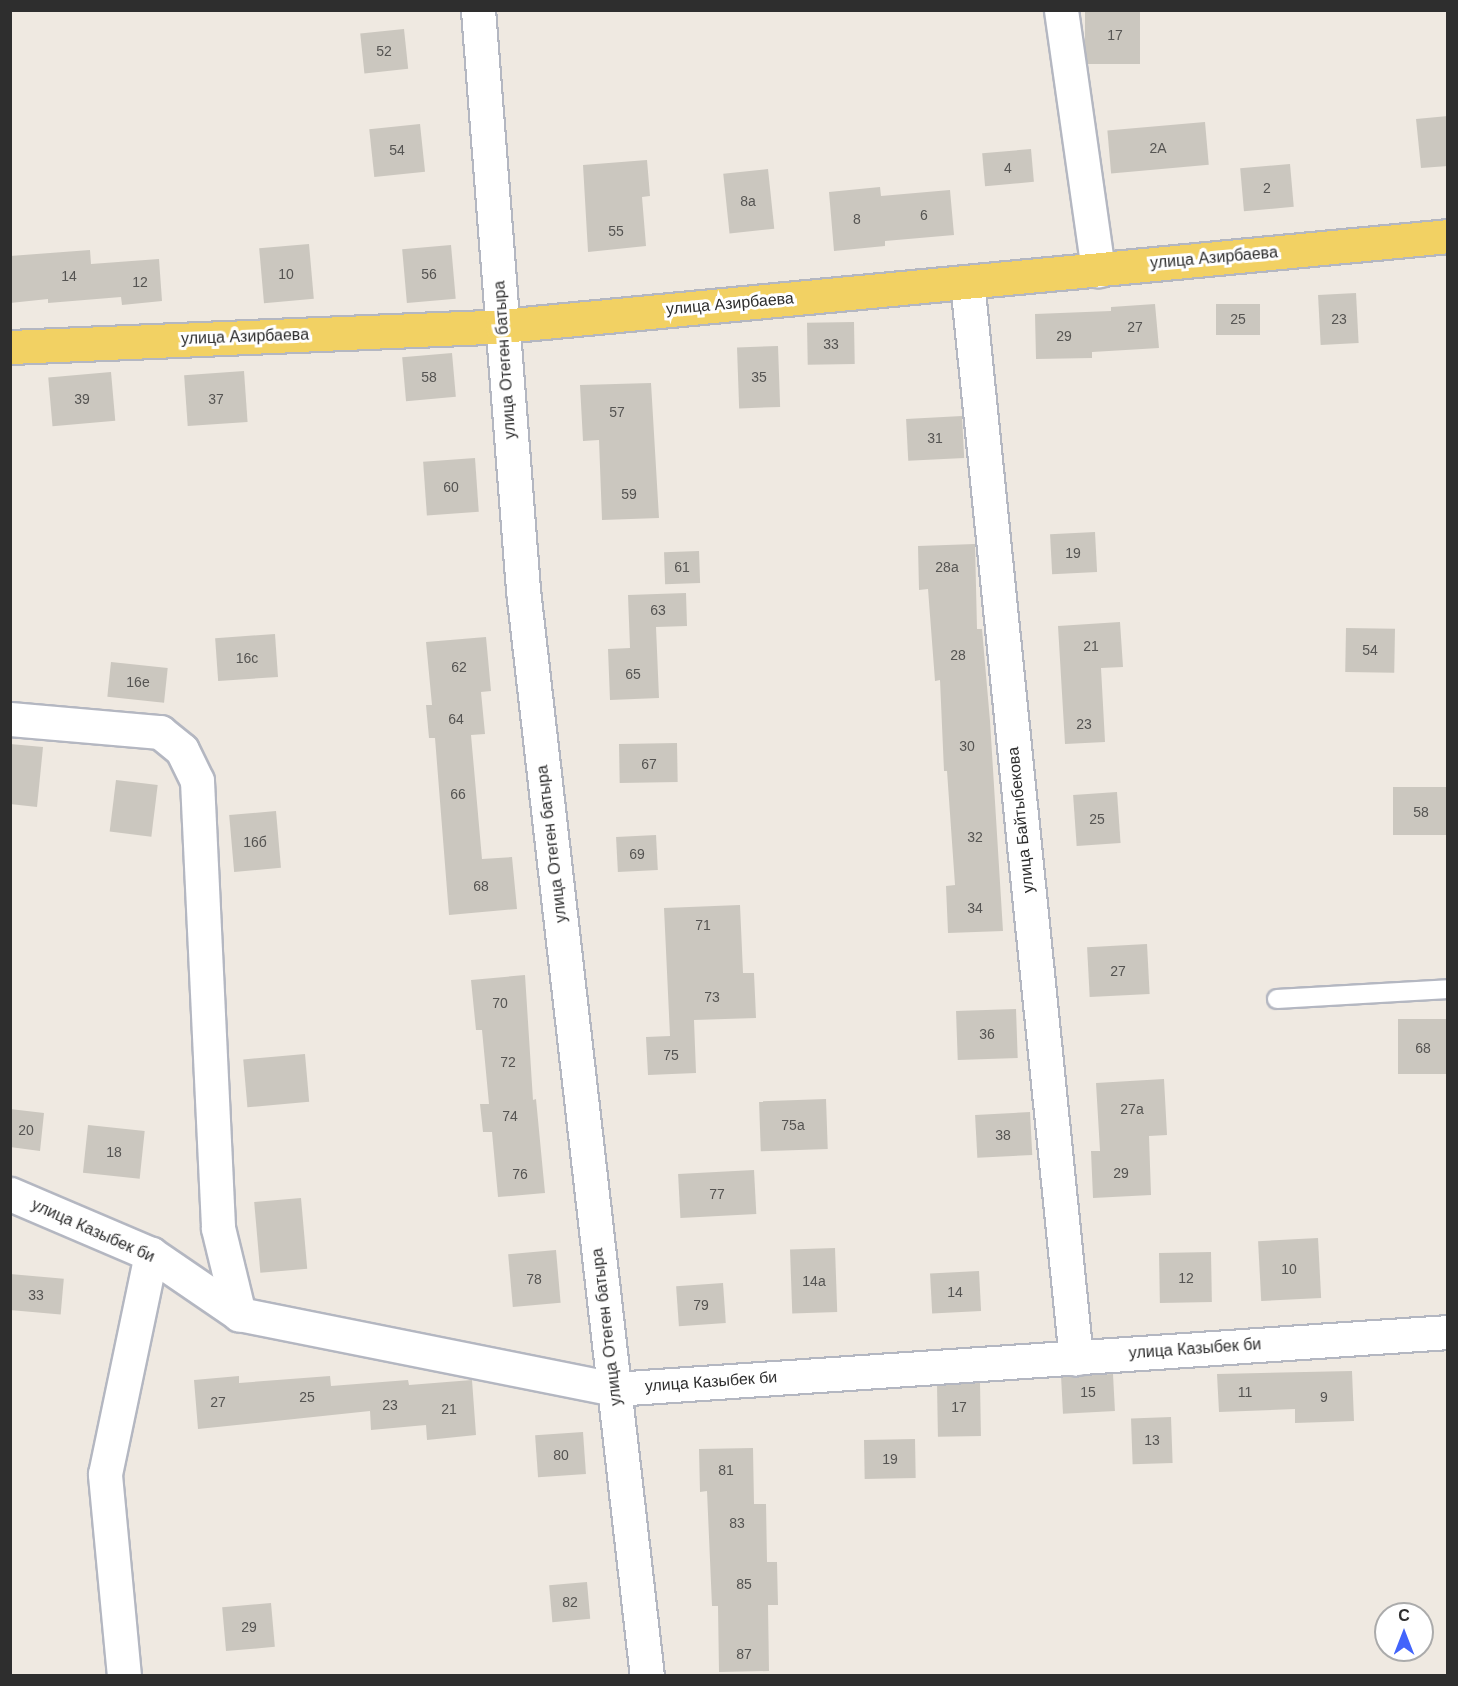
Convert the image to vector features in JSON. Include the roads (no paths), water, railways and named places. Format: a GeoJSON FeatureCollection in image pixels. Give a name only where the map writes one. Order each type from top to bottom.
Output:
{"type":"FeatureCollection","features":[{"type":"Feature","properties":{"kind":"main road","name":"улица Азирбаева"},"geometry":{"type":"LineString","coordinates":[[10,347],[502,326],[1448,236]]}},
{"type":"Feature","properties":{"kind":"street","name":"улица Отеген батыра"},"geometry":{"type":"LineString","coordinates":[[478,10],[523,590],[647,1676]]}},
{"type":"Feature","properties":{"kind":"street"},"geometry":{"type":"LineString","coordinates":[[1061,10],[1098,270]]}},
{"type":"Feature","properties":{"kind":"street","name":"улица Байтыбекова"},"geometry":{"type":"LineString","coordinates":[[967,282],[1076,1358]]}},
{"type":"Feature","properties":{"kind":"street"},"geometry":{"type":"LineString","coordinates":[[10,719],[160,732],[182,750],[197,781],[218,1228],[239,1314]]}},
{"type":"Feature","properties":{"kind":"street","name":"улица Казыбек би"},"geometry":{"type":"LineString","coordinates":[[10,1194],[151,1254],[239,1314],[614,1389],[1448,1332]]}},
{"type":"Feature","properties":{"kind":"street"},"geometry":{"type":"LineString","coordinates":[[124,1676],[105,1474],[151,1254]]}},
{"type":"Feature","properties":{"kind":"lane"},"geometry":{"type":"LineString","coordinates":[[1277,999],[1448,989]]}}]}
